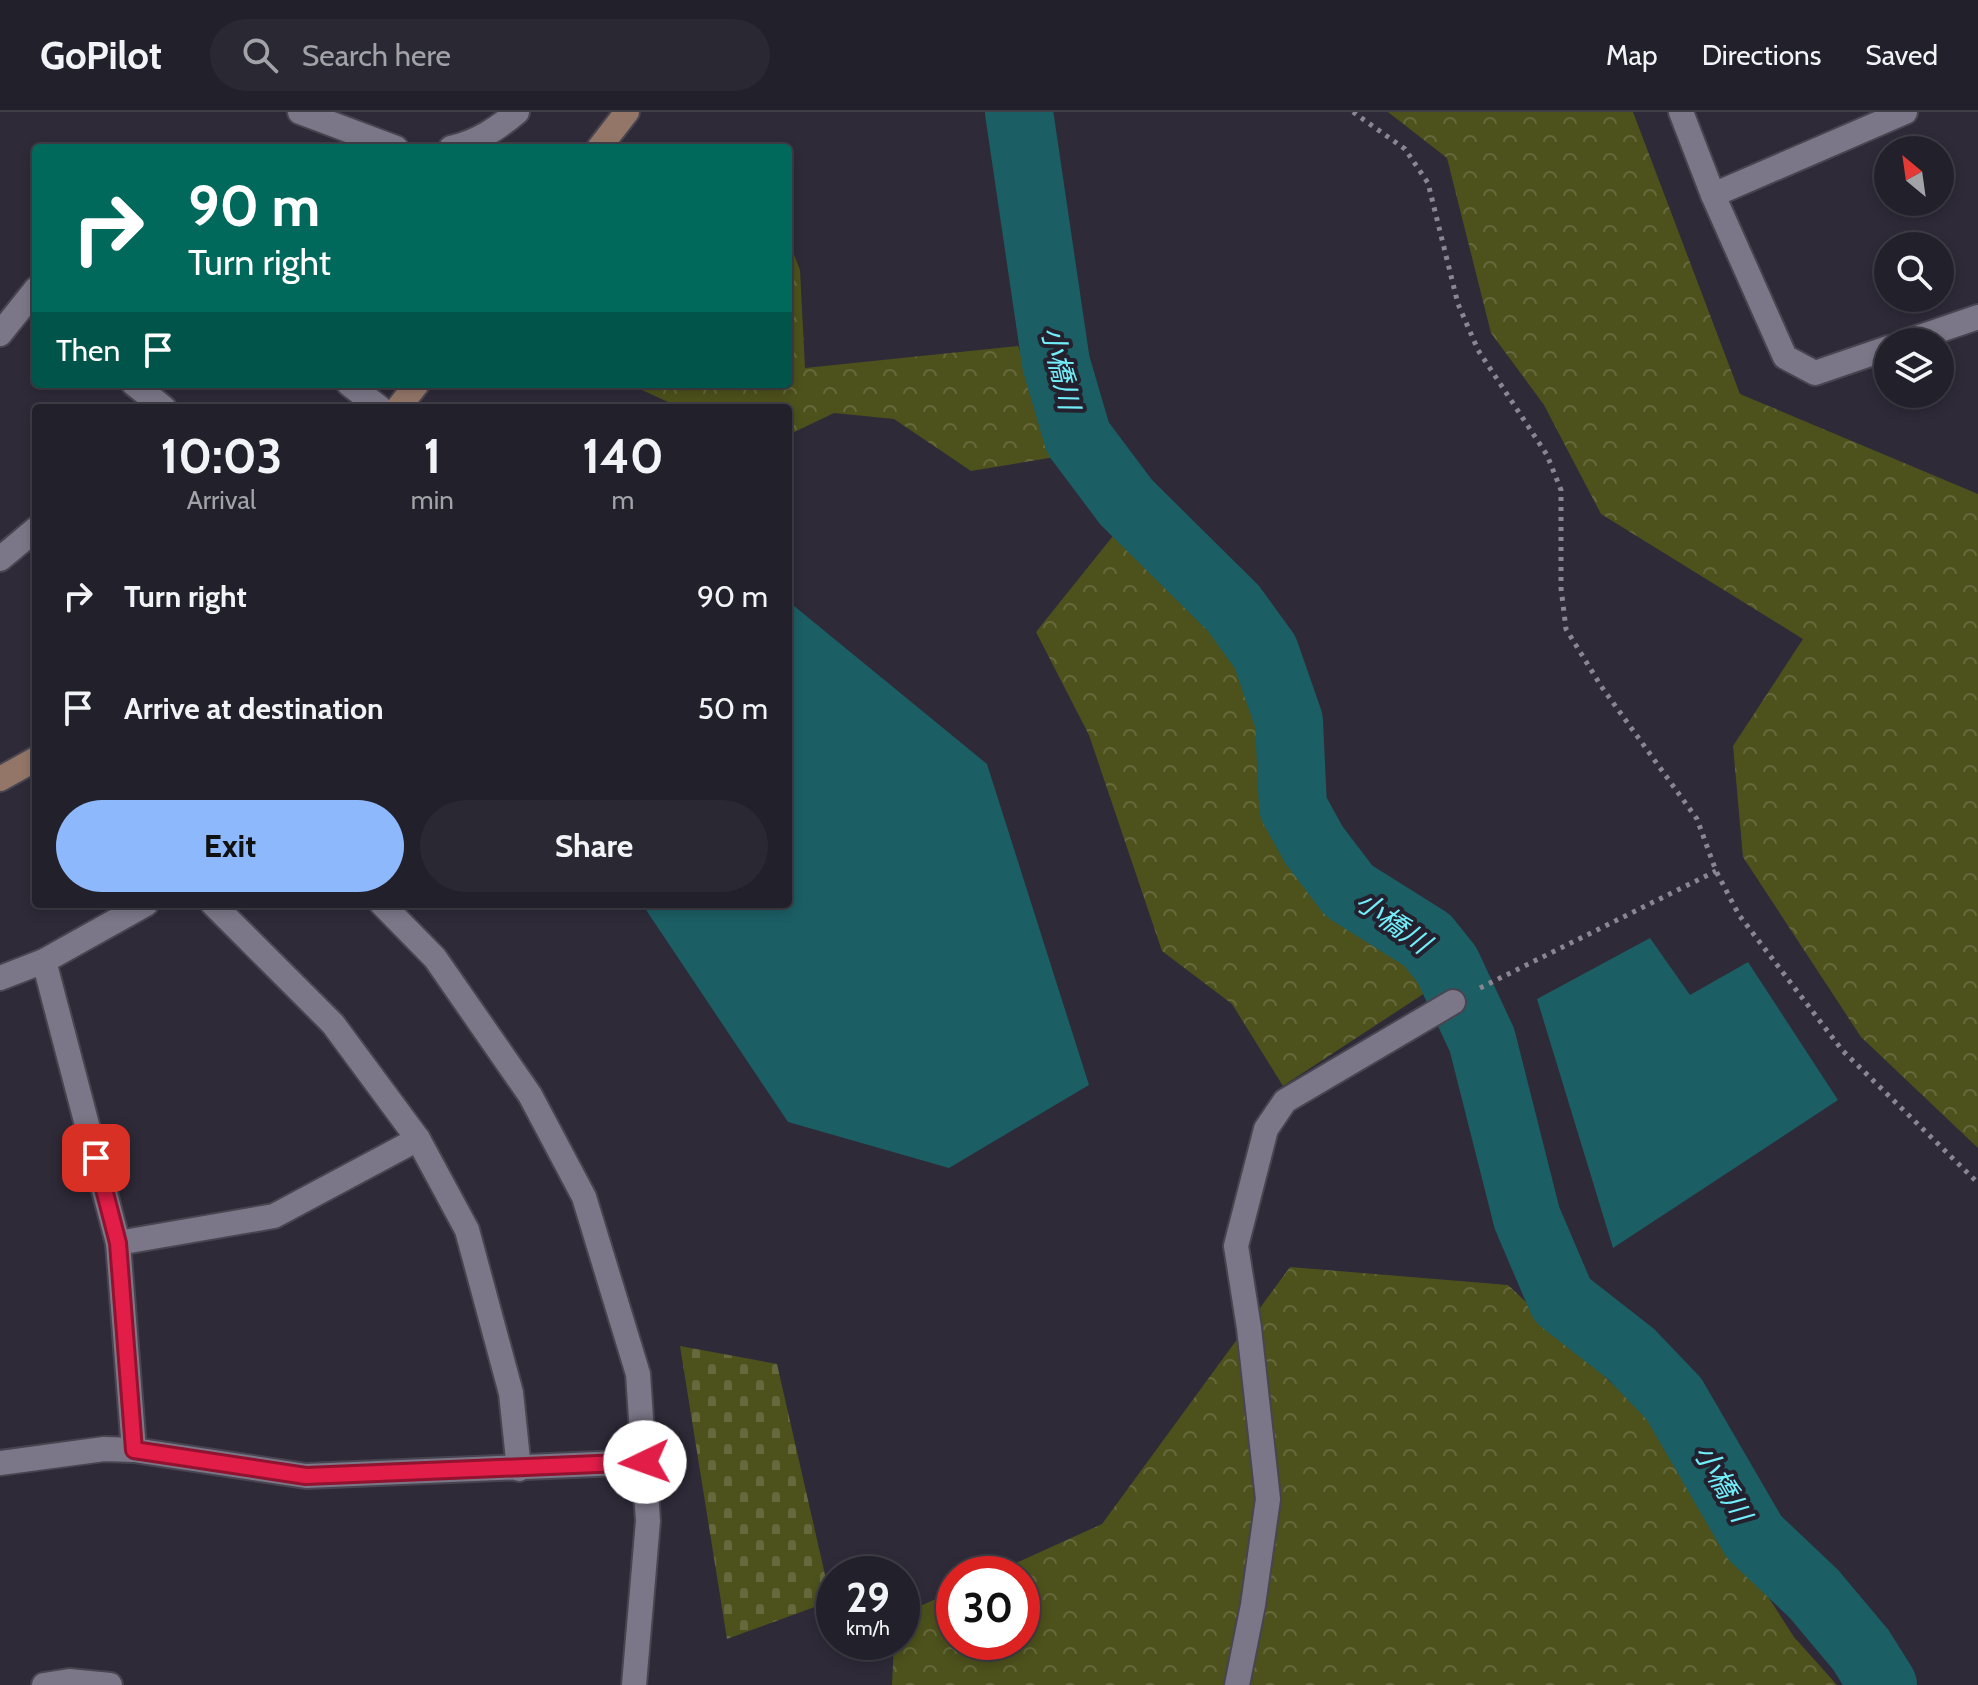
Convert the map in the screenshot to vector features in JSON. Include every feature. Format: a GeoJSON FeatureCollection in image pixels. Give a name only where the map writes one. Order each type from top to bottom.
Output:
{"type":"FeatureCollection","features":[{"type":"Feature","properties":{"kind":"street"},"geometry":{"type":"LineString","coordinates":[[300,112],[385,144]]}},
{"type":"Feature","properties":{"kind":"street"},"geometry":{"type":"LineString","coordinates":[[466,144],[500,126],[517,112]]}},
{"type":"Feature","properties":{"kind":"street"},"geometry":{"type":"LineString","coordinates":[[602,144],[627,112]]}},
{"type":"Feature","properties":{"kind":"street"},"geometry":{"type":"LineString","coordinates":[[1681,112],[1713,195],[1785,357],[1815,373],[1874,353]]}},
{"type":"Feature","properties":{"kind":"street"},"geometry":{"type":"LineString","coordinates":[[1713,195],[1905,112]]}},
{"type":"Feature","properties":{"kind":"street"},"geometry":{"type":"LineString","coordinates":[[0,334],[32,299]]}},
{"type":"Feature","properties":{"kind":"street"},"geometry":{"type":"LineString","coordinates":[[1946,328],[1978,317]]}},
{"type":"Feature","properties":{"kind":"street"},"geometry":{"type":"LineString","coordinates":[[139,388],[159,404]]}},
{"type":"Feature","properties":{"kind":"street"},"geometry":{"type":"LineString","coordinates":[[354,388],[375,404]]}},
{"type":"Feature","properties":{"kind":"street"},"geometry":{"type":"LineString","coordinates":[[401,404],[414,388]]}},
{"type":"Feature","properties":{"kind":"street"},"geometry":{"type":"LineString","coordinates":[[0,559],[32,532]]}},
{"type":"Feature","properties":{"kind":"street"},"geometry":{"type":"LineString","coordinates":[[0,779],[32,761]]}},
{"type":"Feature","properties":{"kind":"street"},"geometry":{"type":"LineString","coordinates":[[0,978],[44,961],[139,908]]}},
{"type":"Feature","properties":{"kind":"street"},"geometry":{"type":"LineString","coordinates":[[217,908],[333,1024],[418,1139],[467,1230],[511,1393],[519,1469]]}},
{"type":"Feature","properties":{"kind":"street"},"geometry":{"type":"LineString","coordinates":[[386,908],[435,958],[530,1095],[584,1197],[638,1374],[648,1521],[634,1685]]}},
{"type":"Feature","properties":{"kind":"street"},"geometry":{"type":"LineString","coordinates":[[44,961],[118,1243],[134,1450]]}},
{"type":"Feature","properties":{"kind":"street"},"geometry":{"type":"LineString","coordinates":[[1237,1685],[1253,1605],[1268,1499],[1249,1328],[1236,1246],[1266,1129],[1285,1101],[1453,1002]]}},
{"type":"Feature","properties":{"kind":"street"},"geometry":{"type":"LineString","coordinates":[[118,1243],[274,1216],[418,1139]]}},
{"type":"Feature","properties":{"kind":"street"},"geometry":{"type":"LineString","coordinates":[[0,1463],[104,1449],[134,1450],[306,1476],[645,1462]]}},
{"type":"Feature","properties":{"kind":"street"},"geometry":{"type":"LineString","coordinates":[[44,1685],[69,1681],[110,1685]]}},
{"type":"Feature","properties":{"kind":"path"},"geometry":{"type":"LineString","coordinates":[[1353,112],[1405,149],[1428,183],[1458,304],[1478,350],[1547,455],[1561,490],[1561,588],[1566,629],[1601,686],[1697,819],[1716,871],[1739,915],[1842,1050],[1978,1183]]}},
{"type":"Feature","properties":{"kind":"path"},"geometry":{"type":"LineString","coordinates":[[1480,987],[1716,871]]}},
{"type":"Feature","properties":{"kind":"green space"},"geometry":{"type":"Polygon","coordinates":[[[1388,112],[1633,112],[1740,394],[1978,494],[1978,1148],[1861,1037],[1743,857],[1733,746],[1803,639],[1601,514],[1544,405],[1491,333],[1447,158],[1388,112]]]}},
{"type":"Feature","properties":{"kind":"green space"},"geometry":{"type":"Polygon","coordinates":[[[792,249],[800,270],[805,368],[1018,346],[1061,456],[971,471],[894,419],[834,413],[792,433],[792,404],[672,404],[638,388],[792,388],[792,249]]]}},
{"type":"Feature","properties":{"kind":"green space"},"geometry":{"type":"Polygon","coordinates":[[[1117,531],[1211,608],[1266,707],[1292,845],[1391,939],[1431,989],[1283,1086],[1232,1004],[1162,951],[1089,735],[1036,632],[1117,531]]]}},
{"type":"Feature","properties":{"kind":"green space"},"geometry":{"type":"Polygon","coordinates":[[[1290,1267],[1508,1285],[1659,1428],[1794,1637],[1837,1685],[892,1685],[893,1660],[920,1660],[920,1606],[936,1599],[936,1660],[1040,1660],[1040,1556],[1032,1556],[1102,1524],[1290,1267]]]}},
{"type":"Feature","properties":{"kind":"green space"},"geometry":{"type":"Polygon","coordinates":[[[680,1346],[777,1364],[821,1556],[816,1556],[816,1606],[727,1639],[680,1346]]]}},
{"type":"Feature","properties":{"kind":"shaded area"},"geometry":{"type":"Polygon","coordinates":[[[792,604],[987,764],[1089,1085],[949,1168],[788,1122],[645,908],[792,908],[792,604]]]}},
{"type":"Feature","properties":{"kind":"shaded area"},"geometry":{"type":"Polygon","coordinates":[[[1650,938],[1690,995],[1748,962],[1838,1100],[1613,1248],[1537,999],[1650,938]]]}},
{"type":"Feature","properties":{"kind":"waterway","name":"小橋川"},"geometry":{"type":"LineString","coordinates":[[1019,112],[1056,363],[1078,438],[1126,502],[1233,608],[1265,652],[1289,721],[1293,807],[1314,845],[1349,891],[1427,940],[1447,965],[1482,1040],[1527,1218],[1562,1300],[1631,1354],[1674,1399],[1754,1537],[1814,1594],[1861,1650],[1883,1685]]}},
{"type":"Feature","properties":{"kind":"route"},"geometry":{"type":"LineString","coordinates":[[96,1158],[118,1243],[134,1450],[306,1476],[645,1462]]}}]}
